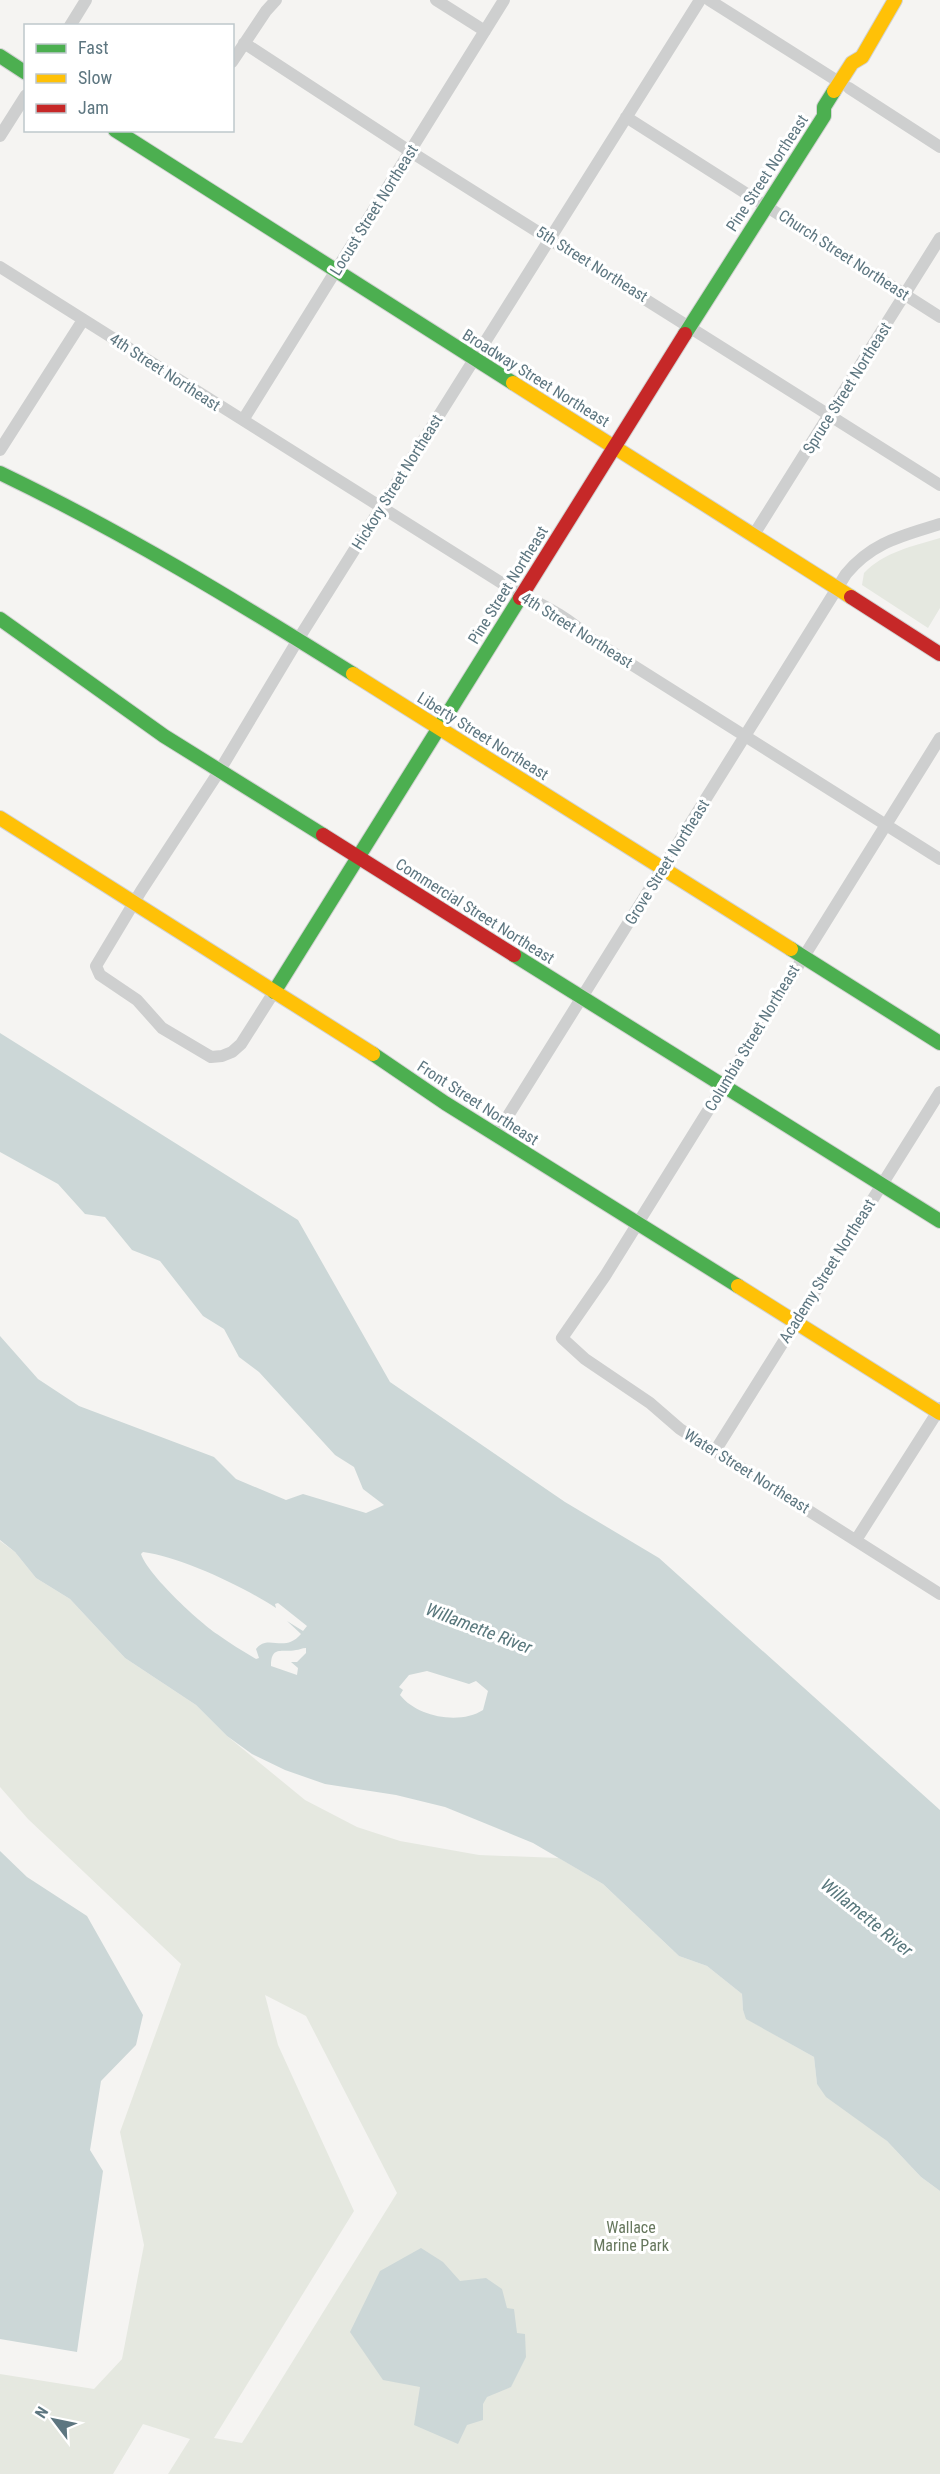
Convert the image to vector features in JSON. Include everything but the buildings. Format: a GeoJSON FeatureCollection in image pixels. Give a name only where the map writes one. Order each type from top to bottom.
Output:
{"type":"FeatureCollection","features":[{"type":"Feature","properties":{"kind":"main road","name":"Pine Street Northeast"},"geometry":{"type":"LineString","coordinates":[[274,992],[359,859],[689,326],[824,116],[833,113],[844,85],[861,68],[862,57],[895,0]]}},
{"type":"Feature","properties":{"kind":"main road"},"geometry":{"type":"LineString","coordinates":[[0,56],[24,72]]}},
{"type":"Feature","properties":{"kind":"main road","name":"Broadway Street Northeast"},"geometry":{"type":"LineString","coordinates":[[118,132],[940,654]]}},
{"type":"Feature","properties":{"kind":"main road","name":"Liberty Street Northeast"},"geometry":{"type":"LineString","coordinates":[[0,473],[29,485],[109,527],[299,638],[662,869],[940,1042]]}},
{"type":"Feature","properties":{"kind":"main road","name":"Commercial Street Northeast"},"geometry":{"type":"LineString","coordinates":[[0,619],[138,718],[359,859],[940,1221]]}},
{"type":"Feature","properties":{"kind":"main road","name":"Front Street Northeast"},"geometry":{"type":"LineString","coordinates":[[0,818],[496,1135],[939,1411]]}},
{"type":"Feature","properties":{"kind":"street"},"geometry":{"type":"LineString","coordinates":[[71,24],[86,0]]}},
{"type":"Feature","properties":{"kind":"street"},"geometry":{"type":"LineString","coordinates":[[234,59],[266,10],[276,0]]}},
{"type":"Feature","properties":{"kind":"street"},"geometry":{"type":"LineString","coordinates":[[436,0],[485,31]]}},
{"type":"Feature","properties":{"kind":"street","name":"Locust Street Northeast"},"geometry":{"type":"LineString","coordinates":[[243,420],[504,0]]}},
{"type":"Feature","properties":{"kind":"street","name":"Hickory Street Northeast"},"geometry":{"type":"LineString","coordinates":[[211,1057],[162,1028],[137,1000],[100,975],[96,966],[700,0]]}},
{"type":"Feature","properties":{"kind":"street"},"geometry":{"type":"LineString","coordinates":[[709,0],[940,147]]}},
{"type":"Feature","properties":{"kind":"street","name":"5th Street Northeast"},"geometry":{"type":"LineString","coordinates":[[244,43],[411,152],[550,237],[940,485]]}},
{"type":"Feature","properties":{"kind":"street"},"geometry":{"type":"LineString","coordinates":[[0,136],[24,98]]}},
{"type":"Feature","properties":{"kind":"street","name":"Church Street Northeast"},"geometry":{"type":"LineString","coordinates":[[626,117],[940,317]]}},
{"type":"Feature","properties":{"kind":"street","name":"Spruce Street Northeast"},"geometry":{"type":"LineString","coordinates":[[753,537],[940,238]]}},
{"type":"Feature","properties":{"kind":"street","name":"4th Street Northeast"},"geometry":{"type":"LineString","coordinates":[[0,267],[522,595],[559,615],[588,637],[940,859]]}},
{"type":"Feature","properties":{"kind":"street"},"geometry":{"type":"LineString","coordinates":[[0,450],[83,320]]}},
{"type":"Feature","properties":{"kind":"street","name":"Grove Street Northeast"},"geometry":{"type":"LineString","coordinates":[[496,1135],[853,566],[882,543],[940,524]]}},
{"type":"Feature","properties":{"kind":"street","name":"Columbia Street Northeast"},"geometry":{"type":"LineString","coordinates":[[562,1338],[605,1276],[802,956],[940,738]]}},
{"type":"Feature","properties":{"kind":"street","name":"Pine Street Northeast"},"geometry":{"type":"LineString","coordinates":[[211,1057],[232,1052],[241,1044],[274,992]]}},
{"type":"Feature","properties":{"kind":"street","name":"Academy Street Northeast"},"geometry":{"type":"LineString","coordinates":[[715,1451],[940,1092]]}},
{"type":"Feature","properties":{"kind":"street","name":"Water Street Northeast"},"geometry":{"type":"LineString","coordinates":[[562,1338],[585,1359],[650,1403],[680,1429],[940,1594]]}},
{"type":"Feature","properties":{"kind":"street"},"geometry":{"type":"LineString","coordinates":[[856,1540],[939,1411]]}},
{"type":"Feature","properties":{"kind":"green space"},"geometry":{"type":"Polygon","coordinates":[[[940,538],[940,608],[928,628],[862,585],[864,573],[881,560],[899,551],[940,538]]]}},
{"type":"Feature","properties":{"kind":"green space","name":"Wallace Marine Park"},"geometry":{"type":"Polygon","coordinates":[[[0,1541],[15,1552],[36,1578],[70,1599],[125,1658],[196,1705],[227,1736],[305,1800],[357,1827],[400,1841],[479,1855],[559,1858],[603,1884],[679,1956],[707,1966],[742,1994],[743,2010],[747,2019],[814,2057],[817,2084],[887,2141],[921,2177],[940,2191],[940,2474],[168,2474],[190,2439],[143,2424],[113,2474],[0,2474],[0,2374],[94,2389],[122,2359],[144,2245],[120,2132],[181,1964],[28,1819],[0,1787],[0,1541]],[[265,1995],[278,2045],[354,2211],[214,2438],[242,2443],[397,2193],[306,2016],[265,1995]]]}},
{"type":"Feature","properties":{"kind":"water","name":"Willamette River"},"geometry":{"type":"Polygon","coordinates":[[[0,1033],[298,1220],[390,1382],[565,1502],[659,1558],[940,1810],[940,2191],[921,2177],[887,2141],[826,2097],[817,2084],[814,2057],[746,2019],[742,1994],[707,1966],[679,1956],[603,1884],[533,1843],[445,1807],[396,1795],[325,1784],[285,1770],[252,1754],[227,1736],[196,1705],[125,1658],[70,1599],[36,1578],[15,1552],[0,1540],[0,1336],[38,1379],[79,1406],[214,1457],[236,1479],[286,1500],[303,1494],[366,1513],[384,1505],[363,1489],[354,1467],[335,1455],[259,1372],[239,1357],[224,1329],[203,1316],[160,1261],[132,1250],[105,1217],[85,1214],[58,1184],[0,1152],[0,1033]],[[143,1552],[141,1554],[145,1563],[153,1574],[186,1609],[231,1644],[256,1659],[259,1658],[256,1649],[261,1645],[288,1643],[301,1634],[287,1621],[303,1631],[307,1626],[278,1603],[275,1604],[276,1608],[247,1591],[194,1566],[143,1552]],[[306,1648],[275,1652],[271,1659],[271,1666],[297,1675],[298,1668],[291,1662],[297,1662],[306,1653],[306,1648]],[[427,1671],[409,1675],[399,1687],[403,1690],[400,1695],[417,1709],[451,1718],[474,1715],[483,1710],[488,1691],[476,1681],[469,1684],[427,1671]]]}},
{"type":"Feature","properties":{"kind":"water"},"geometry":{"type":"Polygon","coordinates":[[[0,1851],[27,1877],[87,1916],[143,2015],[136,2045],[101,2081],[90,2150],[103,2171],[77,2352],[0,2339],[0,1851]]]}},
{"type":"Feature","properties":{"kind":"water"},"geometry":{"type":"Polygon","coordinates":[[[421,2248],[443,2262],[460,2281],[486,2278],[502,2289],[507,2308],[514,2309],[517,2333],[525,2334],[526,2357],[511,2387],[487,2397],[483,2404],[483,2420],[467,2425],[458,2444],[414,2425],[420,2387],[383,2380],[350,2332],[380,2271],[421,2248]]]}},
{"type":"Feature","properties":{"kind":"traffic: fast"},"geometry":{"type":"LineString","coordinates":[[0,56],[24,72]]}},
{"type":"Feature","properties":{"kind":"traffic: fast"},"geometry":{"type":"LineString","coordinates":[[685,334],[824,116],[824,107],[834,91]]}},
{"type":"Feature","properties":{"kind":"traffic: fast"},"geometry":{"type":"LineString","coordinates":[[118,132],[513,383]]}},
{"type":"Feature","properties":{"kind":"traffic: fast"},"geometry":{"type":"LineString","coordinates":[[0,473],[91,519],[180,569],[353,674]]}},
{"type":"Feature","properties":{"kind":"traffic: fast"},"geometry":{"type":"LineString","coordinates":[[274,992],[520,598]]}},
{"type":"Feature","properties":{"kind":"traffic: fast"},"geometry":{"type":"LineString","coordinates":[[0,619],[164,736],[323,835]]}},
{"type":"Feature","properties":{"kind":"traffic: fast"},"geometry":{"type":"LineString","coordinates":[[791,949],[940,1043]]}},
{"type":"Feature","properties":{"kind":"traffic: fast"},"geometry":{"type":"LineString","coordinates":[[514,955],[940,1221]]}},
{"type":"Feature","properties":{"kind":"traffic: fast"},"geometry":{"type":"LineString","coordinates":[[373,1054],[445,1103],[738,1286]]}},
{"type":"Feature","properties":{"kind":"traffic: slow"},"geometry":{"type":"LineString","coordinates":[[834,91],[852,63],[862,57],[895,0]]}},
{"type":"Feature","properties":{"kind":"traffic: slow"},"geometry":{"type":"LineString","coordinates":[[513,383],[851,597]]}},
{"type":"Feature","properties":{"kind":"traffic: slow"},"geometry":{"type":"LineString","coordinates":[[353,674],[791,949]]}},
{"type":"Feature","properties":{"kind":"traffic: slow"},"geometry":{"type":"LineString","coordinates":[[0,818],[373,1054]]}},
{"type":"Feature","properties":{"kind":"traffic: slow"},"geometry":{"type":"LineString","coordinates":[[738,1286],[940,1413]]}},
{"type":"Feature","properties":{"kind":"traffic: jam"},"geometry":{"type":"LineString","coordinates":[[520,598],[685,334]]}},
{"type":"Feature","properties":{"kind":"traffic: jam"},"geometry":{"type":"LineString","coordinates":[[851,597],[940,654]]}},
{"type":"Feature","properties":{"kind":"traffic: jam"},"geometry":{"type":"LineString","coordinates":[[323,835],[514,955]]}}]}
